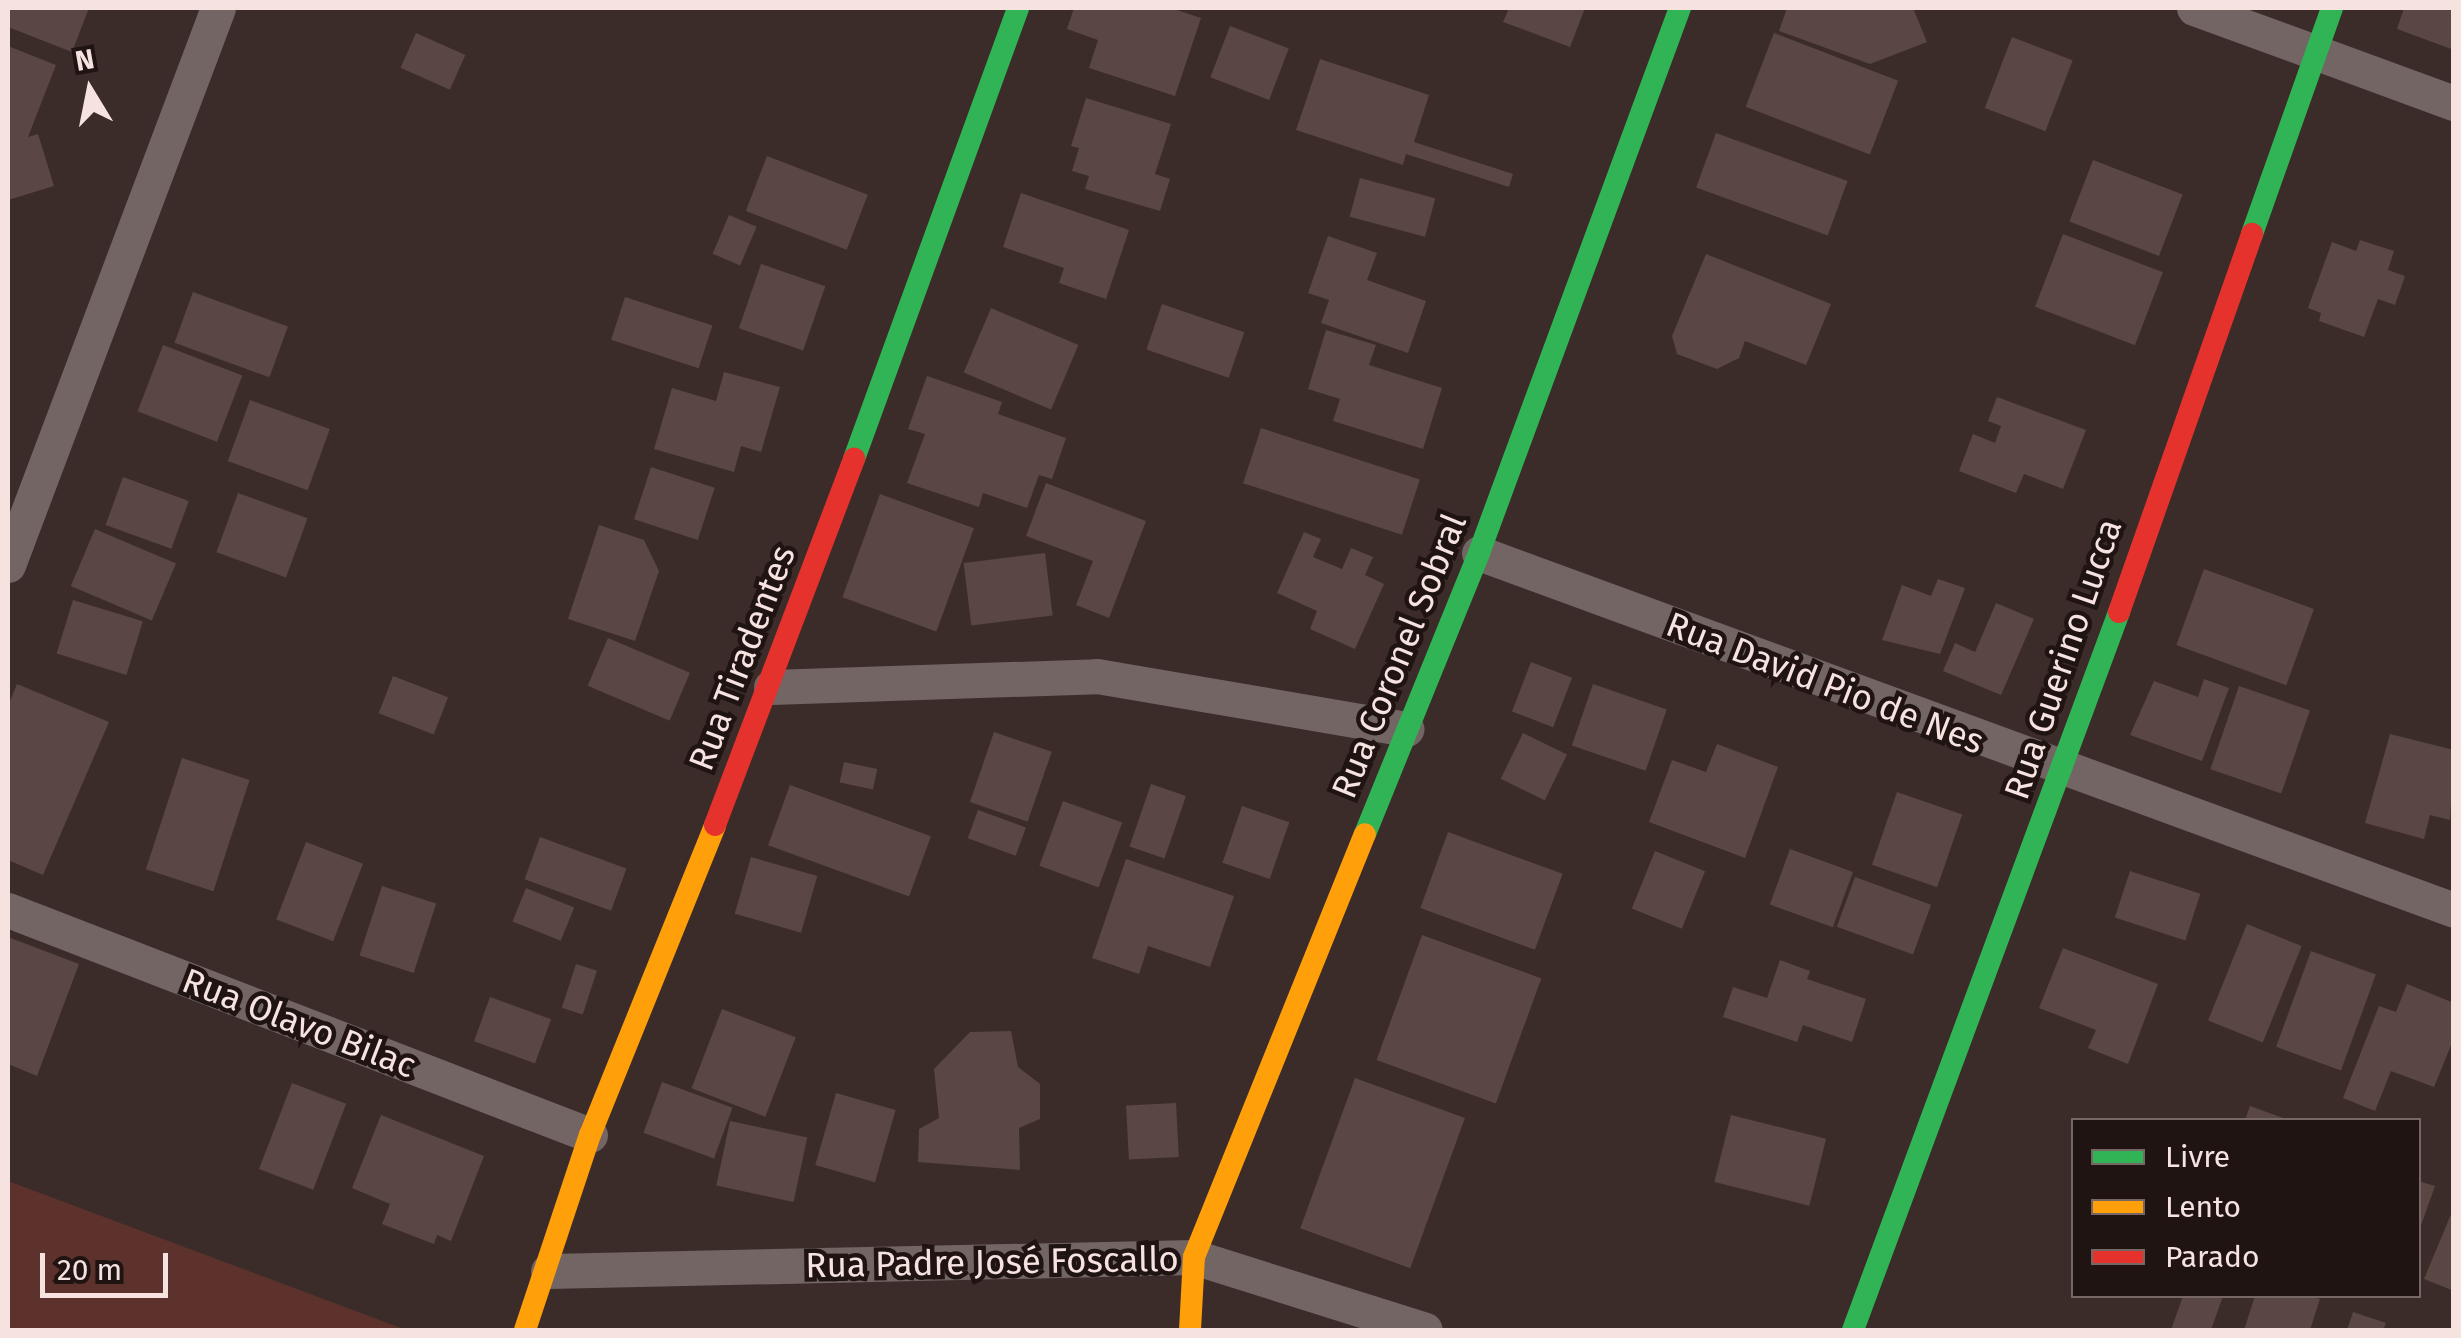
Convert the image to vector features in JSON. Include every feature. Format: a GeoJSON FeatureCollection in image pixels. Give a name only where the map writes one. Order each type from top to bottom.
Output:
{"type":"FeatureCollection","features":[{"type":"Feature","properties":{"kind":"street"},"geometry":{"type":"LineString","coordinates":[[8,564],[218,8]]}},
{"type":"Feature","properties":{"kind":"street","name":"Rua Tiradentes"},"geometry":{"type":"LineString","coordinates":[[525,1330],[548,1271],[590,1136],[770,688],[1018,8]]}},
{"type":"Feature","properties":{"kind":"street","name":"Rua Coronel Sobral"},"geometry":{"type":"LineString","coordinates":[[1190,1330],[1194,1257],[1479,553],[1680,8]]}},
{"type":"Feature","properties":{"kind":"street"},"geometry":{"type":"LineString","coordinates":[[2194,8],[2454,103]]}},
{"type":"Feature","properties":{"kind":"street","name":"Rua Guerino Lucca"},"geometry":{"type":"LineString","coordinates":[[1854,1330],[2062,772],[2332,8]]}},
{"type":"Feature","properties":{"kind":"street","name":"Rua David Pio de Nes"},"geometry":{"type":"LineString","coordinates":[[1479,553],[2062,772],[2454,910]]}},
{"type":"Feature","properties":{"kind":"street"},"geometry":{"type":"LineString","coordinates":[[770,688],[1097,676],[1407,728]]}},
{"type":"Feature","properties":{"kind":"street","name":"Rua Olavo Bilac"},"geometry":{"type":"LineString","coordinates":[[8,910],[590,1136]]}},
{"type":"Feature","properties":{"kind":"street","name":"Rua Padre José Foscallo"},"geometry":{"type":"LineString","coordinates":[[548,1271],[1194,1257],[1425,1330]]}},
{"type":"Feature","properties":{"kind":"shaded area"},"geometry":{"type":"Polygon","coordinates":[[[8,1181],[406,1330],[8,1330],[8,1181]]]}},
{"type":"Feature","properties":{"kind":"building"},"geometry":{"type":"Polygon","coordinates":[[[8,8],[89,8],[72,52],[8,27],[8,8]]]}},
{"type":"Feature","properties":{"kind":"building"},"geometry":{"type":"Polygon","coordinates":[[[1074,8],[1171,8],[1201,18],[1175,96],[1089,68],[1098,40],[1067,29],[1074,8]]]}},
{"type":"Feature","properties":{"kind":"building"},"geometry":{"type":"Polygon","coordinates":[[[1509,8],[1585,8],[1570,47],[1503,22],[1509,8]]]}},
{"type":"Feature","properties":{"kind":"building"},"geometry":{"type":"Polygon","coordinates":[[[1787,8],[1913,8],[1927,42],[1870,64],[1779,31],[1787,8]]]}},
{"type":"Feature","properties":{"kind":"building"},"geometry":{"type":"Polygon","coordinates":[[[2404,8],[2454,8],[2454,50],[2397,29],[2404,8]]]}},
{"type":"Feature","properties":{"kind":"building"},"geometry":{"type":"Polygon","coordinates":[[[1230,26],[1289,49],[1269,100],[1210,77],[1230,26]]]}},
{"type":"Feature","properties":{"kind":"building"},"geometry":{"type":"Polygon","coordinates":[[[416,33],[465,55],[450,90],[401,68],[416,33]]]}},
{"type":"Feature","properties":{"kind":"building"},"geometry":{"type":"Polygon","coordinates":[[[1774,33],[1898,81],[1870,154],[1746,107],[1774,33]]]}},
{"type":"Feature","properties":{"kind":"building"},"geometry":{"type":"Polygon","coordinates":[[[2012,37],[2073,60],[2045,131],[1985,108],[2012,37]]]}},
{"type":"Feature","properties":{"kind":"building"},"geometry":{"type":"Polygon","coordinates":[[[8,46],[56,65],[28,137],[38,134],[54,186],[8,200],[8,46]]]}},
{"type":"Feature","properties":{"kind":"building"},"geometry":{"type":"Polygon","coordinates":[[[1320,59],[1429,95],[1414,142],[1513,174],[1509,187],[1406,154],[1403,165],[1296,130],[1320,59]]]}},
{"type":"Feature","properties":{"kind":"building"},"geometry":{"type":"Polygon","coordinates":[[[1086,98],[1171,124],[1155,174],[1170,179],[1160,211],[1085,189],[1089,176],[1072,171],[1079,148],[1071,146],[1086,98]]]}},
{"type":"Feature","properties":{"kind":"building"},"geometry":{"type":"Polygon","coordinates":[[[1716,133],[1848,181],[1828,235],[1696,188],[1716,133]]]}},
{"type":"Feature","properties":{"kind":"building"},"geometry":{"type":"Polygon","coordinates":[[[767,156],[868,195],[847,250],[746,211],[767,156]]]}},
{"type":"Feature","properties":{"kind":"building"},"geometry":{"type":"Polygon","coordinates":[[[2093,160],[2183,194],[2159,256],[2069,222],[2093,160]]]}},
{"type":"Feature","properties":{"kind":"building"},"geometry":{"type":"Polygon","coordinates":[[[1360,178],[1435,198],[1425,237],[1350,217],[1360,178]]]}},
{"type":"Feature","properties":{"kind":"building"},"geometry":{"type":"Polygon","coordinates":[[[1021,193],[1129,230],[1106,299],[1059,283],[1064,268],[1003,247],[1021,193]]]}},
{"type":"Feature","properties":{"kind":"building"},"geometry":{"type":"Polygon","coordinates":[[[729,215],[757,227],[740,265],[713,254],[729,215]]]}},
{"type":"Feature","properties":{"kind":"building"},"geometry":{"type":"Polygon","coordinates":[[[2063,234],[2163,272],[2135,345],[2035,307],[2063,234]]]}},
{"type":"Feature","properties":{"kind":"building"},"geometry":{"type":"Polygon","coordinates":[[[1328,236],[1377,253],[1367,280],[1426,301],[1408,353],[1321,323],[1329,300],[1308,293],[1328,236]]]}},
{"type":"Feature","properties":{"kind":"building"},"geometry":{"type":"Polygon","coordinates":[[[2360,240],[2394,251],[2388,270],[2405,276],[2395,305],[2378,299],[2364,337],[2319,321],[2321,313],[2308,308],[2332,242],[2356,251],[2360,240]]]}},
{"type":"Feature","properties":{"kind":"building"},"geometry":{"type":"Polygon","coordinates":[[[1706,254],[1831,304],[1806,365],[1745,341],[1739,358],[1717,369],[1677,354],[1672,336],[1706,254]]]}},
{"type":"Feature","properties":{"kind":"building"},"geometry":{"type":"Polygon","coordinates":[[[761,264],[825,286],[803,350],[739,328],[761,264]]]}},
{"type":"Feature","properties":{"kind":"building"},"geometry":{"type":"Polygon","coordinates":[[[193,292],[288,327],[269,377],[175,343],[193,292]]]}},
{"type":"Feature","properties":{"kind":"building"},"geometry":{"type":"Polygon","coordinates":[[[625,297],[712,325],[699,368],[611,340],[625,297]]]}},
{"type":"Feature","properties":{"kind":"building"},"geometry":{"type":"Polygon","coordinates":[[[1162,304],[1244,332],[1229,378],[1146,349],[1162,304]]]}},
{"type":"Feature","properties":{"kind":"building"},"geometry":{"type":"Polygon","coordinates":[[[991,308],[1078,345],[1051,410],[964,372],[991,308]]]}},
{"type":"Feature","properties":{"kind":"building"},"geometry":{"type":"Polygon","coordinates":[[[1326,330],[1376,345],[1369,365],[1442,388],[1423,449],[1333,421],[1340,399],[1308,389],[1326,330]]]}},
{"type":"Feature","properties":{"kind":"building"},"geometry":{"type":"Polygon","coordinates":[[[163,345],[242,375],[217,442],[138,411],[163,345]]]}},
{"type":"Feature","properties":{"kind":"building"},"geometry":{"type":"Polygon","coordinates":[[[724,372],[780,387],[761,452],[741,446],[734,472],[654,449],[672,388],[716,401],[724,372]]]}},
{"type":"Feature","properties":{"kind":"building"},"geometry":{"type":"Polygon","coordinates":[[[927,376],[1002,402],[998,414],[1066,438],[1052,479],[1039,475],[1027,508],[983,493],[979,507],[907,483],[925,434],[908,429],[927,376]]]}},
{"type":"Feature","properties":{"kind":"building"},"geometry":{"type":"Polygon","coordinates":[[[1997,397],[2086,430],[2063,489],[2024,474],[2016,493],[1959,471],[1973,434],[1995,443],[2001,426],[1988,421],[1997,397]]]}},
{"type":"Feature","properties":{"kind":"building"},"geometry":{"type":"Polygon","coordinates":[[[250,400],[330,429],[308,490],[228,461],[250,400]]]}},
{"type":"Feature","properties":{"kind":"building"},"geometry":{"type":"Polygon","coordinates":[[[1261,428],[1420,480],[1402,535],[1243,483],[1261,428]]]}},
{"type":"Feature","properties":{"kind":"building"},"geometry":{"type":"Polygon","coordinates":[[[651,467],[715,488],[698,540],[634,519],[651,467]]]}},
{"type":"Feature","properties":{"kind":"building"},"geometry":{"type":"Polygon","coordinates":[[[123,477],[189,501],[171,549],[106,525],[123,477]]]}},
{"type":"Feature","properties":{"kind":"building"},"geometry":{"type":"Polygon","coordinates":[[[1046,483],[1146,521],[1109,618],[1076,605],[1093,561],[1026,536],[1046,483]]]}},
{"type":"Feature","properties":{"kind":"building"},"geometry":{"type":"Polygon","coordinates":[[[238,493],[308,518],[286,578],[216,552],[238,493]]]}},
{"type":"Feature","properties":{"kind":"building"},"geometry":{"type":"Polygon","coordinates":[[[880,494],[974,528],[936,632],[842,597],[880,494]]]}},
{"type":"Feature","properties":{"kind":"building"},"geometry":{"type":"Polygon","coordinates":[[[599,525],[644,540],[659,571],[635,641],[568,619],[599,525]]]}},
{"type":"Feature","properties":{"kind":"building"},"geometry":{"type":"Polygon","coordinates":[[[95,529],[176,563],[152,620],[71,586],[95,529]]]}},
{"type":"Feature","properties":{"kind":"building"},"geometry":{"type":"Polygon","coordinates":[[[1304,532],[1321,539],[1313,557],[1342,569],[1351,548],[1373,557],[1365,575],[1384,584],[1355,649],[1310,629],[1317,611],[1277,593],[1304,532]]]}},
{"type":"Feature","properties":{"kind":"building"},"geometry":{"type":"Polygon","coordinates":[[[1045,553],[1053,616],[971,626],[964,563],[1045,553]]]}},
{"type":"Feature","properties":{"kind":"building"},"geometry":{"type":"Polygon","coordinates":[[[2204,569],[2314,609],[2286,685],[2176,645],[2204,569]]]}},
{"type":"Feature","properties":{"kind":"building"},"geometry":{"type":"Polygon","coordinates":[[[1938,579],[1965,588],[1940,654],[1882,640],[1902,585],[1931,596],[1938,579]]]}},
{"type":"Feature","properties":{"kind":"building"},"geometry":{"type":"Polygon","coordinates":[[[73,600],[143,621],[126,675],[57,654],[73,600]]]}},
{"type":"Feature","properties":{"kind":"building"},"geometry":{"type":"Polygon","coordinates":[[[1996,603],[2034,619],[2001,695],[1943,671],[1955,643],[1975,652],[1996,603]]]}},
{"type":"Feature","properties":{"kind":"building"},"geometry":{"type":"Polygon","coordinates":[[[608,638],[690,673],[670,721],[588,686],[608,638]]]}},
{"type":"Feature","properties":{"kind":"building"},"geometry":{"type":"Polygon","coordinates":[[[1531,662],[1572,678],[1553,727],[1512,711],[1531,662]]]}},
{"type":"Feature","properties":{"kind":"building"},"geometry":{"type":"Polygon","coordinates":[[[393,676],[448,697],[434,734],[379,713],[393,676]]]}},
{"type":"Feature","properties":{"kind":"building"},"geometry":{"type":"Polygon","coordinates":[[[2204,679],[2229,688],[2202,761],[2130,735],[2154,681],[2198,697],[2204,679]]]}},
{"type":"Feature","properties":{"kind":"building"},"geometry":{"type":"Polygon","coordinates":[[[17,684],[109,722],[43,875],[8,860],[8,706],[17,684]]]}},
{"type":"Feature","properties":{"kind":"building"},"geometry":{"type":"Polygon","coordinates":[[[1593,684],[1667,709],[1646,771],[1572,745],[1593,684]]]}},
{"type":"Feature","properties":{"kind":"building"},"geometry":{"type":"Polygon","coordinates":[[[2239,686],[2310,710],[2281,794],[2210,769],[2239,686]]]}},
{"type":"Feature","properties":{"kind":"building"},"geometry":{"type":"Polygon","coordinates":[[[994,732],[1052,752],[1028,822],[970,802],[994,732]]]}},
{"type":"Feature","properties":{"kind":"building"},"geometry":{"type":"Polygon","coordinates":[[[1523,733],[1567,754],[1545,800],[1501,779],[1523,733]]]}},
{"type":"Feature","properties":{"kind":"building"},"geometry":{"type":"Polygon","coordinates":[[[2390,734],[2454,750],[2450,820],[2430,815],[2424,839],[2365,823],[2390,734]]]}},
{"type":"Feature","properties":{"kind":"building"},"geometry":{"type":"Polygon","coordinates":[[[1717,744],[1778,767],[1745,858],[1649,822],[1672,760],[1706,772],[1717,744]]]}},
{"type":"Feature","properties":{"kind":"building"},"geometry":{"type":"Polygon","coordinates":[[[182,758],[250,780],[213,891],[146,869],[182,758]]]}},
{"type":"Feature","properties":{"kind":"building"},"geometry":{"type":"Polygon","coordinates":[[[844,762],[877,769],[873,790],[840,783],[844,762]]]}},
{"type":"Feature","properties":{"kind":"building"},"geometry":{"type":"Polygon","coordinates":[[[1151,784],[1186,796],[1164,858],[1130,846],[1151,784]]]}},
{"type":"Feature","properties":{"kind":"building"},"geometry":{"type":"Polygon","coordinates":[[[790,785],[931,836],[909,896],[768,845],[790,785]]]}},
{"type":"Feature","properties":{"kind":"building"},"geometry":{"type":"Polygon","coordinates":[[[1897,792],[1962,814],[1937,887],[1872,865],[1897,792]]]}},
{"type":"Feature","properties":{"kind":"building"},"geometry":{"type":"Polygon","coordinates":[[[1063,801],[1122,823],[1099,887],[1039,866],[1063,801]]]}},
{"type":"Feature","properties":{"kind":"building"},"geometry":{"type":"Polygon","coordinates":[[[1242,806],[1289,822],[1270,879],[1222,863],[1242,806]]]}},
{"type":"Feature","properties":{"kind":"building"},"geometry":{"type":"Polygon","coordinates":[[[978,810],[1026,827],[1016,856],[968,838],[978,810]]]}},
{"type":"Feature","properties":{"kind":"building"},"geometry":{"type":"Polygon","coordinates":[[[1448,832],[1563,874],[1535,950],[1420,908],[1448,832]]]}},
{"type":"Feature","properties":{"kind":"building"},"geometry":{"type":"Polygon","coordinates":[[[540,837],[626,868],[611,911],[525,879],[540,837]]]}},
{"type":"Feature","properties":{"kind":"building"},"geometry":{"type":"Polygon","coordinates":[[[306,842],[363,864],[333,941],[276,919],[306,842]]]}},
{"type":"Feature","properties":{"kind":"building"},"geometry":{"type":"Polygon","coordinates":[[[1790,849],[1853,872],[1833,927],[1770,904],[1790,849]]]}},
{"type":"Feature","properties":{"kind":"building"},"geometry":{"type":"Polygon","coordinates":[[[1655,851],[1705,871],[1682,929],[1632,908],[1655,851]]]}},
{"type":"Feature","properties":{"kind":"building"},"geometry":{"type":"Polygon","coordinates":[[[751,857],[817,876],[801,933],[735,914],[751,857]]]}},
{"type":"Feature","properties":{"kind":"building"},"geometry":{"type":"Polygon","coordinates":[[[1126,859],[1234,896],[1210,967],[1148,946],[1139,974],[1092,958],[1126,859]]]}},
{"type":"Feature","properties":{"kind":"building"},"geometry":{"type":"Polygon","coordinates":[[[2130,871],[2200,894],[2185,940],[2115,918],[2130,871]]]}},
{"type":"Feature","properties":{"kind":"building"},"geometry":{"type":"Polygon","coordinates":[[[1855,877],[1931,905],[1913,955],[1837,927],[1855,877]]]}},
{"type":"Feature","properties":{"kind":"building"},"geometry":{"type":"Polygon","coordinates":[[[382,886],[436,904],[414,973],[359,955],[382,886]]]}},
{"type":"Feature","properties":{"kind":"building"},"geometry":{"type":"Polygon","coordinates":[[[526,888],[574,907],[561,941],[513,921],[526,888]]]}},
{"type":"Feature","properties":{"kind":"building"},"geometry":{"type":"Polygon","coordinates":[[[2247,924],[2302,946],[2263,1043],[2208,1020],[2247,924]]]}},
{"type":"Feature","properties":{"kind":"building"},"geometry":{"type":"Polygon","coordinates":[[[1422,935],[1541,978],[1496,1103],[1377,1060],[1422,935]]]}},
{"type":"Feature","properties":{"kind":"building"},"geometry":{"type":"Polygon","coordinates":[[[8,937],[79,964],[37,1076],[8,1064],[8,937]]]}},
{"type":"Feature","properties":{"kind":"building"},"geometry":{"type":"Polygon","coordinates":[[[2063,948],[2158,984],[2128,1064],[2088,1048],[2096,1030],[2039,1008],[2063,948]]]}},
{"type":"Feature","properties":{"kind":"building"},"geometry":{"type":"Polygon","coordinates":[[[2311,951],[2376,975],[2341,1070],[2276,1047],[2311,951]]]}},
{"type":"Feature","properties":{"kind":"building"},"geometry":{"type":"Polygon","coordinates":[[[1780,960],[1810,971],[1807,979],[1866,999],[1852,1042],[1803,1025],[1797,1042],[1723,1017],[1733,987],[1767,998],[1780,960]]]}},
{"type":"Feature","properties":{"kind":"building"},"geometry":{"type":"Polygon","coordinates":[[[576,964],[597,971],[583,1015],[562,1008],[576,964]]]}},
{"type":"Feature","properties":{"kind":"building"},"geometry":{"type":"Polygon","coordinates":[[[2407,984],[2454,1003],[2454,1038],[2434,1087],[2391,1071],[2375,1111],[2343,1098],[2379,1006],[2396,1012],[2407,984]]]}},
{"type":"Feature","properties":{"kind":"building"},"geometry":{"type":"Polygon","coordinates":[[[490,997],[551,1019],[535,1063],[474,1041],[490,997]]]}},
{"type":"Feature","properties":{"kind":"building"},"geometry":{"type":"Polygon","coordinates":[[[722,1009],[796,1037],[765,1117],[692,1088],[722,1009]]]}},
{"type":"Feature","properties":{"kind":"building"},"geometry":{"type":"Polygon","coordinates":[[[1011,1031],[1018,1067],[1040,1084],[1040,1119],[1019,1128],[1020,1170],[918,1162],[919,1129],[939,1118],[934,1069],[970,1032],[1011,1031]]]}},
{"type":"Feature","properties":{"kind":"building"},"geometry":{"type":"Polygon","coordinates":[[[1355,1078],[1465,1118],[1410,1268],[1300,1228],[1355,1078]]]}},
{"type":"Feature","properties":{"kind":"building"},"geometry":{"type":"Polygon","coordinates":[[[662,1082],[732,1108],[714,1158],[644,1133],[662,1082]]]}},
{"type":"Feature","properties":{"kind":"building"},"geometry":{"type":"Polygon","coordinates":[[[292,1083],[346,1104],[313,1190],[259,1169],[292,1083]]]}},
{"type":"Feature","properties":{"kind":"building"},"geometry":{"type":"Polygon","coordinates":[[[836,1093],[896,1110],[875,1182],[815,1165],[836,1093]]]}},
{"type":"Feature","properties":{"kind":"building"},"geometry":{"type":"Polygon","coordinates":[[[1176,1103],[1179,1157],[1129,1160],[1126,1106],[1176,1103]]]}},
{"type":"Feature","properties":{"kind":"building"},"geometry":{"type":"Polygon","coordinates":[[[2250,1106],[2283,1118],[2246,1118],[2250,1106]]]}},
{"type":"Feature","properties":{"kind":"building"},"geometry":{"type":"Polygon","coordinates":[[[381,1115],[484,1156],[451,1241],[437,1235],[434,1244],[382,1224],[390,1204],[352,1188],[381,1115]]]}},
{"type":"Feature","properties":{"kind":"building"},"geometry":{"type":"Polygon","coordinates":[[[1731,1115],[1826,1139],[1809,1206],[1714,1182],[1731,1115]]]}},
{"type":"Feature","properties":{"kind":"building"},"geometry":{"type":"Polygon","coordinates":[[[730,1121],[807,1137],[794,1202],[716,1186],[730,1121]]]}},
{"type":"Feature","properties":{"kind":"building"},"geometry":{"type":"Polygon","coordinates":[[[2421,1182],[2435,1186],[2421,1225],[2421,1182]]]}},
{"type":"Feature","properties":{"kind":"building"},"geometry":{"type":"Polygon","coordinates":[[[2454,1207],[2454,1291],[2424,1279],[2454,1207]]]}},
{"type":"Feature","properties":{"kind":"building"},"geometry":{"type":"Polygon","coordinates":[[[2182,1298],[2222,1298],[2211,1330],[2171,1330],[2182,1298]]]}},
{"type":"Feature","properties":{"kind":"building"},"geometry":{"type":"Polygon","coordinates":[[[2254,1298],[2320,1299],[2310,1330],[2244,1330],[2254,1298]]]}},
{"type":"Feature","properties":{"kind":"building"},"geometry":{"type":"Polygon","coordinates":[[[2353,1312],[2386,1323],[2383,1330],[2347,1330],[2353,1312]]]}},
{"type":"Feature","properties":{"kind":"traffic: fast"},"geometry":{"type":"LineString","coordinates":[[854,459],[1018,8]]}},
{"type":"Feature","properties":{"kind":"traffic: fast"},"geometry":{"type":"LineString","coordinates":[[1365,834],[1479,553],[1680,8]]}},
{"type":"Feature","properties":{"kind":"traffic: fast"},"geometry":{"type":"LineString","coordinates":[[2252,234],[2332,8]]}},
{"type":"Feature","properties":{"kind":"traffic: fast"},"geometry":{"type":"LineString","coordinates":[[1853,1330],[2119,612]]}},
{"type":"Feature","properties":{"kind":"traffic: slow"},"geometry":{"type":"LineString","coordinates":[[525,1330],[590,1135],[715,825]]}},
{"type":"Feature","properties":{"kind":"traffic: slow"},"geometry":{"type":"LineString","coordinates":[[1190,1330],[1194,1257],[1365,834]]}},
{"type":"Feature","properties":{"kind":"traffic: jam"},"geometry":{"type":"LineString","coordinates":[[2119,612],[2252,234]]}},
{"type":"Feature","properties":{"kind":"traffic: jam"},"geometry":{"type":"LineString","coordinates":[[715,825],[854,459]]}}]}
